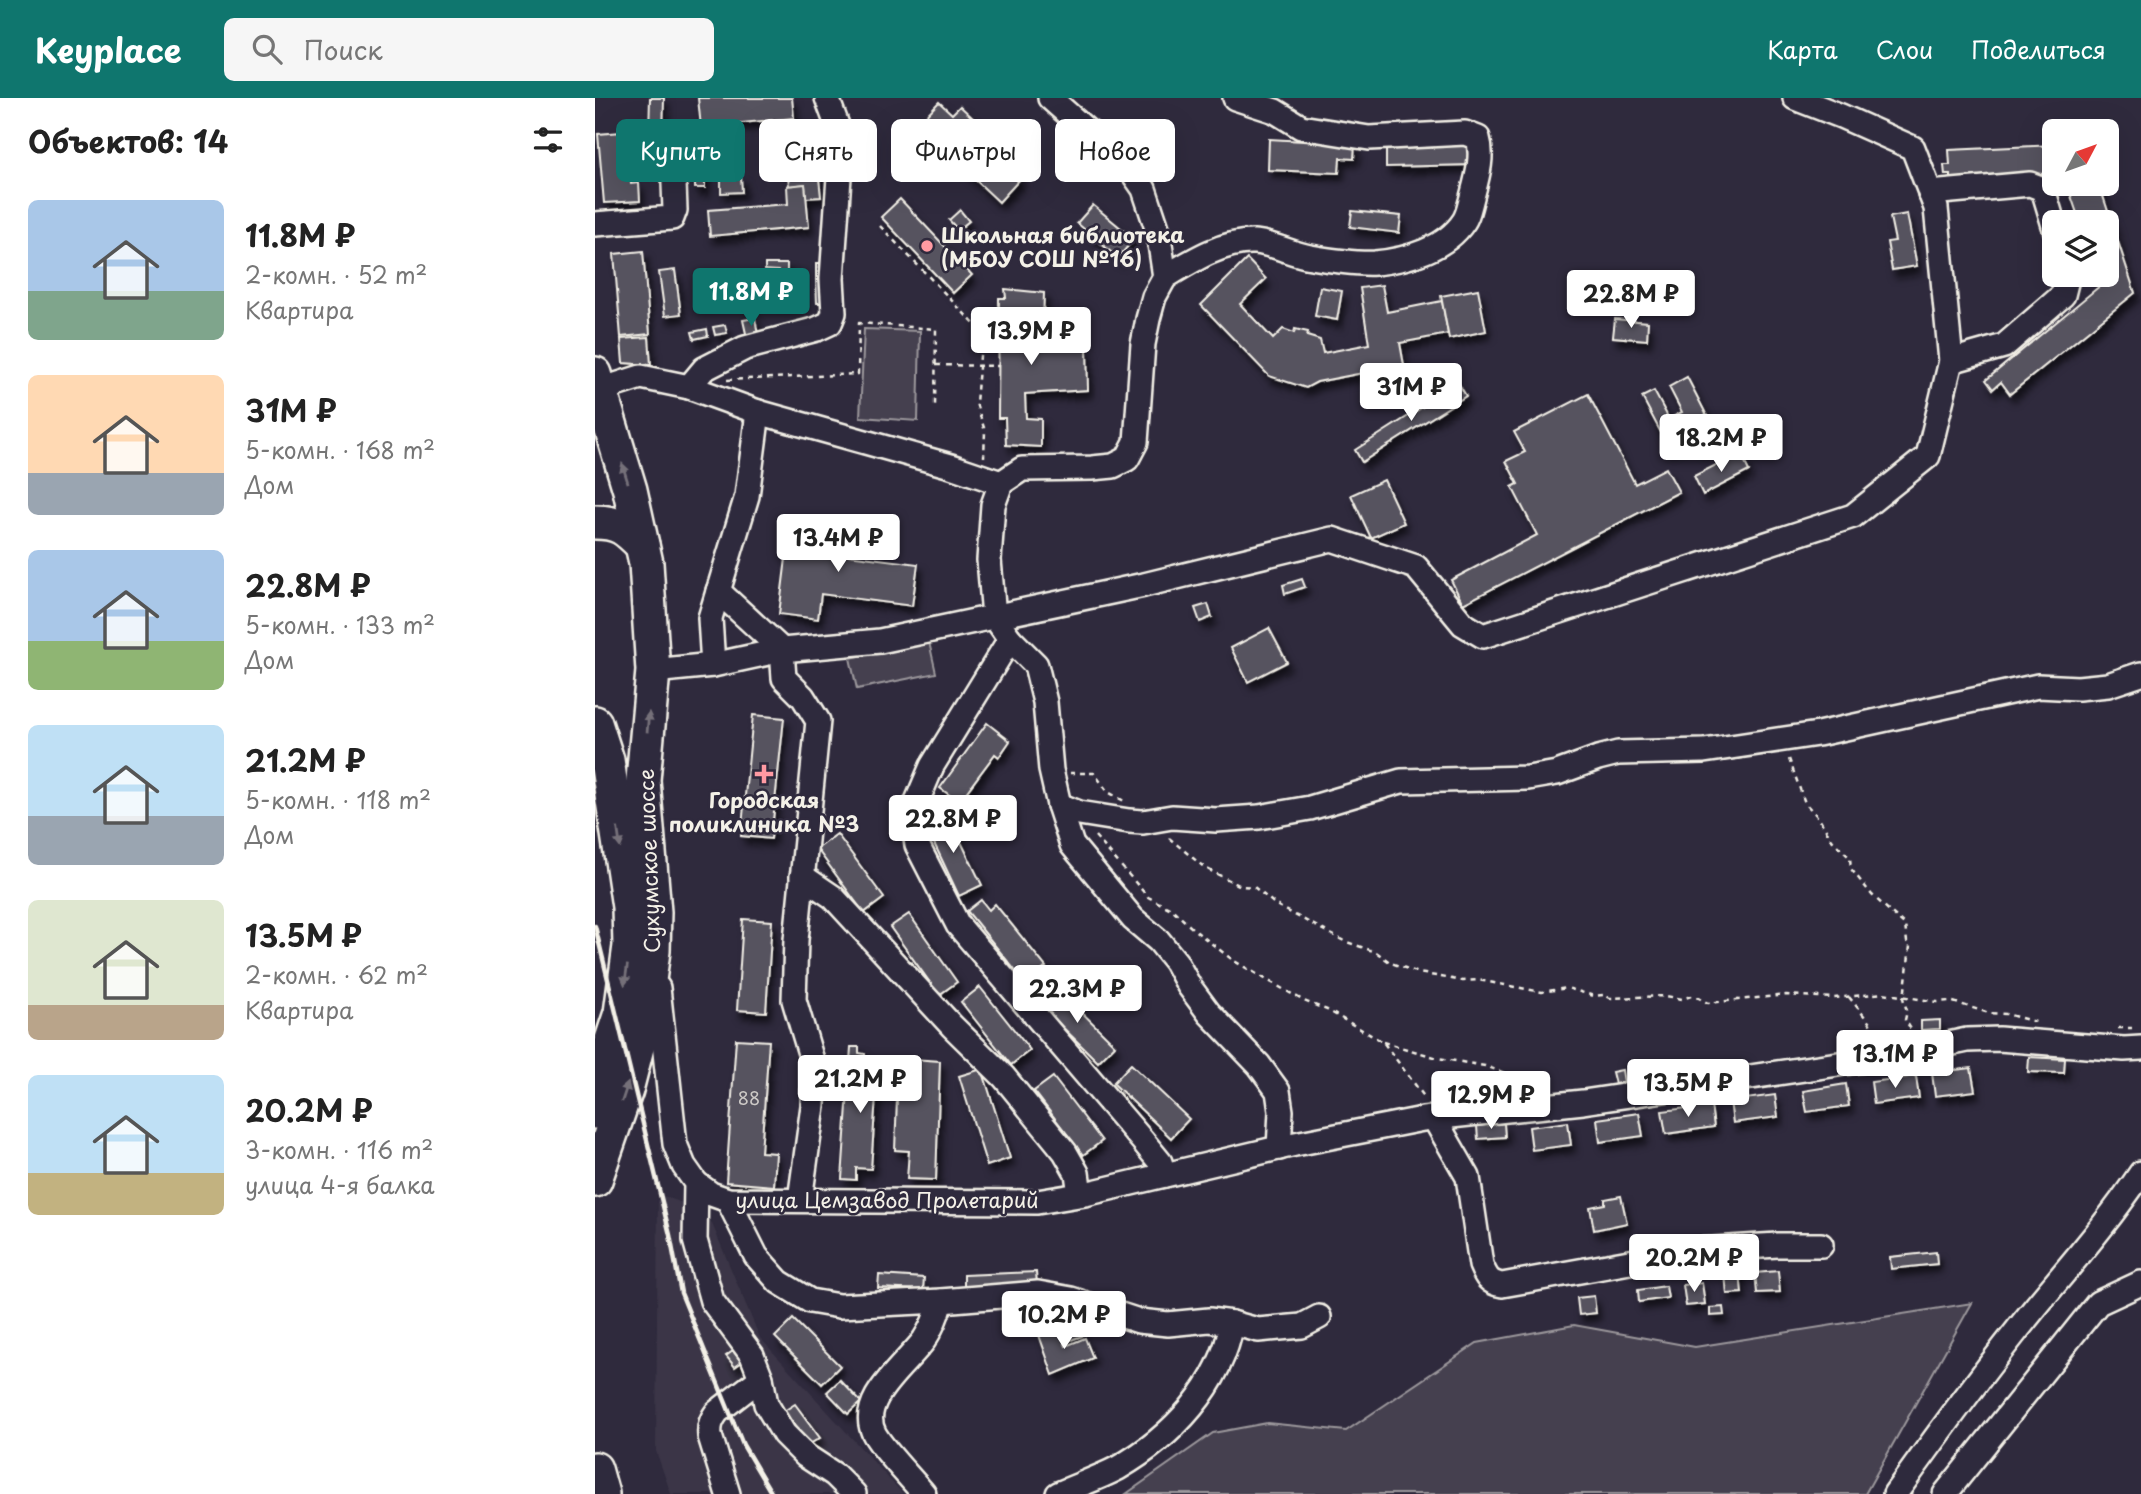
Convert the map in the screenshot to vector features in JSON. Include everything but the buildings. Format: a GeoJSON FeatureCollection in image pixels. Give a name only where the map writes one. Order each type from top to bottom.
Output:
{"type":"FeatureCollection","features":[{"type":"Feature","properties":{"kind":"highway","name":"Сухумское шоссе"},"geometry":{"type":"LineString","coordinates":[[595,1180],[630,1077],[643,1024],[653,951],[654,912],[643,780],[653,671],[646,563],[630,491],[598,382]]}},
{"type":"Feature","properties":{"kind":"highway"},"geometry":{"type":"LineString","coordinates":[[595,522],[624,527],[642,545]]}},
{"type":"Feature","properties":{"kind":"highway","name":"Сухумское шоссе"},"geometry":{"type":"LineString","coordinates":[[595,723],[607,760],[629,907],[630,946],[608,1019],[612,1040],[595,1110]]}},
{"type":"Feature","properties":{"kind":"highway"},"geometry":{"type":"LineString","coordinates":[[595,1469],[602,1494]]}},
{"type":"Feature","properties":{"kind":"street"},"geometry":{"type":"LineString","coordinates":[[689,387],[704,369],[744,348],[817,329],[830,323],[834,313],[832,279],[841,148],[837,125],[827,98]]}},
{"type":"Feature","properties":{"kind":"street"},"geometry":{"type":"LineString","coordinates":[[1050,98],[1074,119]]}},
{"type":"Feature","properties":{"kind":"street"},"geometry":{"type":"LineString","coordinates":[[1077,98],[1083,119]]}},
{"type":"Feature","properties":{"kind":"street"},"geometry":{"type":"LineString","coordinates":[[598,382],[641,377],[689,387],[758,412],[992,480],[1022,469],[1113,466],[1127,459],[1136,442],[1143,344],[1154,297],[1164,277],[1219,249],[1253,242],[1308,256],[1333,259],[1372,263],[1405,258],[1433,247],[1449,237],[1466,218],[1482,151],[1478,138],[1465,133],[1369,138],[1301,127],[1275,111],[1235,98]]}},
{"type":"Feature","properties":{"kind":"street"},"geometry":{"type":"LineString","coordinates":[[653,671],[713,665],[782,650],[880,641],[1144,585],[1332,539],[1416,567],[1463,624],[1483,636],[1853,516],[1928,456],[1951,361],[1936,208],[1913,148],[1795,98]]}},
{"type":"Feature","properties":{"kind":"street"},"geometry":{"type":"LineString","coordinates":[[595,224],[672,218],[675,210],[674,182]]}},
{"type":"Feature","properties":{"kind":"street"},"geometry":{"type":"LineString","coordinates":[[1139,182],[1158,230],[1164,277]]}},
{"type":"Feature","properties":{"kind":"street"},"geometry":{"type":"LineString","coordinates":[[1930,193],[2030,184],[2043,189],[2049,210]]}},
{"type":"Feature","properties":{"kind":"street"},"geometry":{"type":"LineString","coordinates":[[1951,361],[2004,346],[2063,295],[2065,287]]}},
{"type":"Feature","properties":{"kind":"street"},"geometry":{"type":"LineString","coordinates":[[713,665],[710,618],[747,496],[758,412]]}},
{"type":"Feature","properties":{"kind":"street"},"geometry":{"type":"LineString","coordinates":[[992,480],[989,560],[994,616],[1010,639],[1036,665],[1045,702],[1050,766],[1069,809],[1072,845],[1132,919],[1159,941],[1209,1013],[1259,1065],[1278,1091],[1281,1111],[1279,1148]]}},
{"type":"Feature","properties":{"kind":"street"},"geometry":{"type":"LineString","coordinates":[[718,591],[782,650],[784,678],[803,697],[818,722],[796,940],[794,1000],[814,1067],[813,1106],[800,1200]]}},
{"type":"Feature","properties":{"kind":"street"},"geometry":{"type":"LineString","coordinates":[[1010,639],[932,766],[915,806],[917,845],[958,925],[1142,1140],[1160,1162],[1164,1175]]}},
{"type":"Feature","properties":{"kind":"street"},"geometry":{"type":"LineString","coordinates":[[1069,809],[1129,821],[1172,817],[1216,820],[1259,817],[1310,807],[1401,782],[1528,778],[1557,773],[1618,753],[1705,751],[1792,738],[2038,686],[2098,686],[2141,674]]}},
{"type":"Feature","properties":{"kind":"street"},"geometry":{"type":"LineString","coordinates":[[802,876],[833,897],[952,1026],[1004,1077],[1065,1152],[1077,1173],[1080,1194]]}},
{"type":"Feature","properties":{"kind":"street"},"geometry":{"type":"LineString","coordinates":[[653,951],[675,1144],[684,1166],[696,1183],[695,1240],[712,1301],[751,1355],[761,1378],[767,1404],[784,1434],[806,1457],[835,1475],[854,1494]]}},
{"type":"Feature","properties":{"kind":"street","name":"улица Цемзавод Пролетарий"},"geometry":{"type":"LineString","coordinates":[[696,1183],[711,1194],[728,1200],[1037,1202],[1279,1148],[1436,1118],[1569,1104],[1889,1056],[1967,1040],[2135,1042]]}},
{"type":"Feature","properties":{"kind":"street"},"geometry":{"type":"LineString","coordinates":[[1436,1118],[1468,1177],[1481,1265],[1486,1278],[1493,1283],[1502,1285],[1696,1250],[1821,1245]]}},
{"type":"Feature","properties":{"kind":"street"},"geometry":{"type":"LineString","coordinates":[[1895,1494],[2018,1330],[2072,1266],[2141,1173]]}},
{"type":"Feature","properties":{"kind":"street"},"geometry":{"type":"LineString","coordinates":[[728,1200],[756,1256],[779,1282],[810,1301],[839,1306],[1038,1293],[1071,1299],[1139,1321],[1168,1324],[1209,1320],[1258,1330],[1282,1329],[1302,1326],[1319,1317]]}},
{"type":"Feature","properties":{"kind":"street"},"geometry":{"type":"LineString","coordinates":[[1945,1494],[2098,1303],[2141,1283]]}},
{"type":"Feature","properties":{"kind":"street"},"geometry":{"type":"LineString","coordinates":[[924,1494],[874,1434],[870,1412],[877,1395],[923,1341],[937,1318],[940,1301]]}},
{"type":"Feature","properties":{"kind":"street"},"geometry":{"type":"LineString","coordinates":[[1058,1494],[1118,1468],[1149,1447],[1181,1419],[1206,1390],[1221,1363],[1232,1323]]}},
{"type":"Feature","properties":{"kind":"street"},"geometry":{"type":"LineString","coordinates":[[729,1494],[709,1427],[717,1412],[761,1378]]}},
{"type":"Feature","properties":{"kind":"path"},"geometry":{"type":"LineString","coordinates":[[880,226],[982,332],[976,403],[985,431],[992,480]]}},
{"type":"Feature","properties":{"kind":"path"},"geometry":{"type":"LineString","coordinates":[[727,380],[858,374],[859,323],[936,330],[935,406]]}},
{"type":"Feature","properties":{"kind":"path"},"geometry":{"type":"LineString","coordinates":[[936,365],[999,366]]}},
{"type":"Feature","properties":{"kind":"path"},"geometry":{"type":"LineString","coordinates":[[1792,738],[1790,763],[1805,803],[1818,817],[1832,840],[1850,858],[1851,869],[1872,895],[1905,925],[1910,946],[1903,998],[1905,1020],[1926,1049]]}},
{"type":"Feature","properties":{"kind":"path"},"geometry":{"type":"LineString","coordinates":[[1050,766],[1069,773],[1094,773],[1108,792],[1126,802],[1205,868],[1241,886],[1254,887],[1276,905],[1332,934],[1376,952],[1391,963],[1419,973],[1542,992],[1567,988],[1610,998],[1666,996],[1682,999],[1691,996],[1708,1003],[1786,995],[1834,998],[1883,993],[1903,998],[1950,1001],[1989,1013],[2006,1014],[2040,1023]]}},
{"type":"Feature","properties":{"kind":"path"},"geometry":{"type":"LineString","coordinates":[[1069,809],[1148,897],[1173,910],[1234,961],[1383,1042],[1438,1058],[1485,1066],[1550,1089]]}},
{"type":"Feature","properties":{"kind":"path"},"geometry":{"type":"LineString","coordinates":[[1849,997],[1869,1022],[1889,1056]]}},
{"type":"Feature","properties":{"kind":"path"},"geometry":{"type":"LineString","coordinates":[[2111,1028],[2135,1042]]}},
{"type":"Feature","properties":{"kind":"path"},"geometry":{"type":"LineString","coordinates":[[1383,1042],[1422,1093],[1436,1118]]}},
{"type":"Feature","properties":{"kind":"shaded area"},"geometry":{"type":"Polygon","coordinates":[[[864,329],[920,331],[918,421],[860,417],[864,329]]]}},
{"type":"Feature","properties":{"kind":"shaded area"},"geometry":{"type":"Polygon","coordinates":[[[929,642],[936,673],[857,689],[850,658],[929,642]]]}},
{"type":"Feature","properties":{"kind":"shaded area"},"geometry":{"type":"Polygon","coordinates":[[[658,1194],[707,1212],[760,1338],[903,1494],[671,1494],[656,1451],[658,1194]]]}},
{"type":"Feature","properties":{"kind":"shaded area"},"geometry":{"type":"Polygon","coordinates":[[[1972,1303],[1865,1494],[1126,1494],[1213,1433],[1267,1423],[1346,1431],[1477,1343],[1574,1325],[1695,1347],[1972,1303]]]}},
{"type":"Feature","properties":{"kind":"railway"},"geometry":{"type":"LineString","coordinates":[[595,926],[670,1235],[681,1293],[743,1445],[772,1494]]}},
{"type":"Feature","properties":{"kind":"place","name":"Школьная библиотека (МБОУ СОШ №16)"},"geometry":{"type":"Point","coordinates":[927,246]}},
{"type":"Feature","properties":{"kind":"place","name":"Городская поликлиника №3"},"geometry":{"type":"Point","coordinates":[764,774]}}]}
